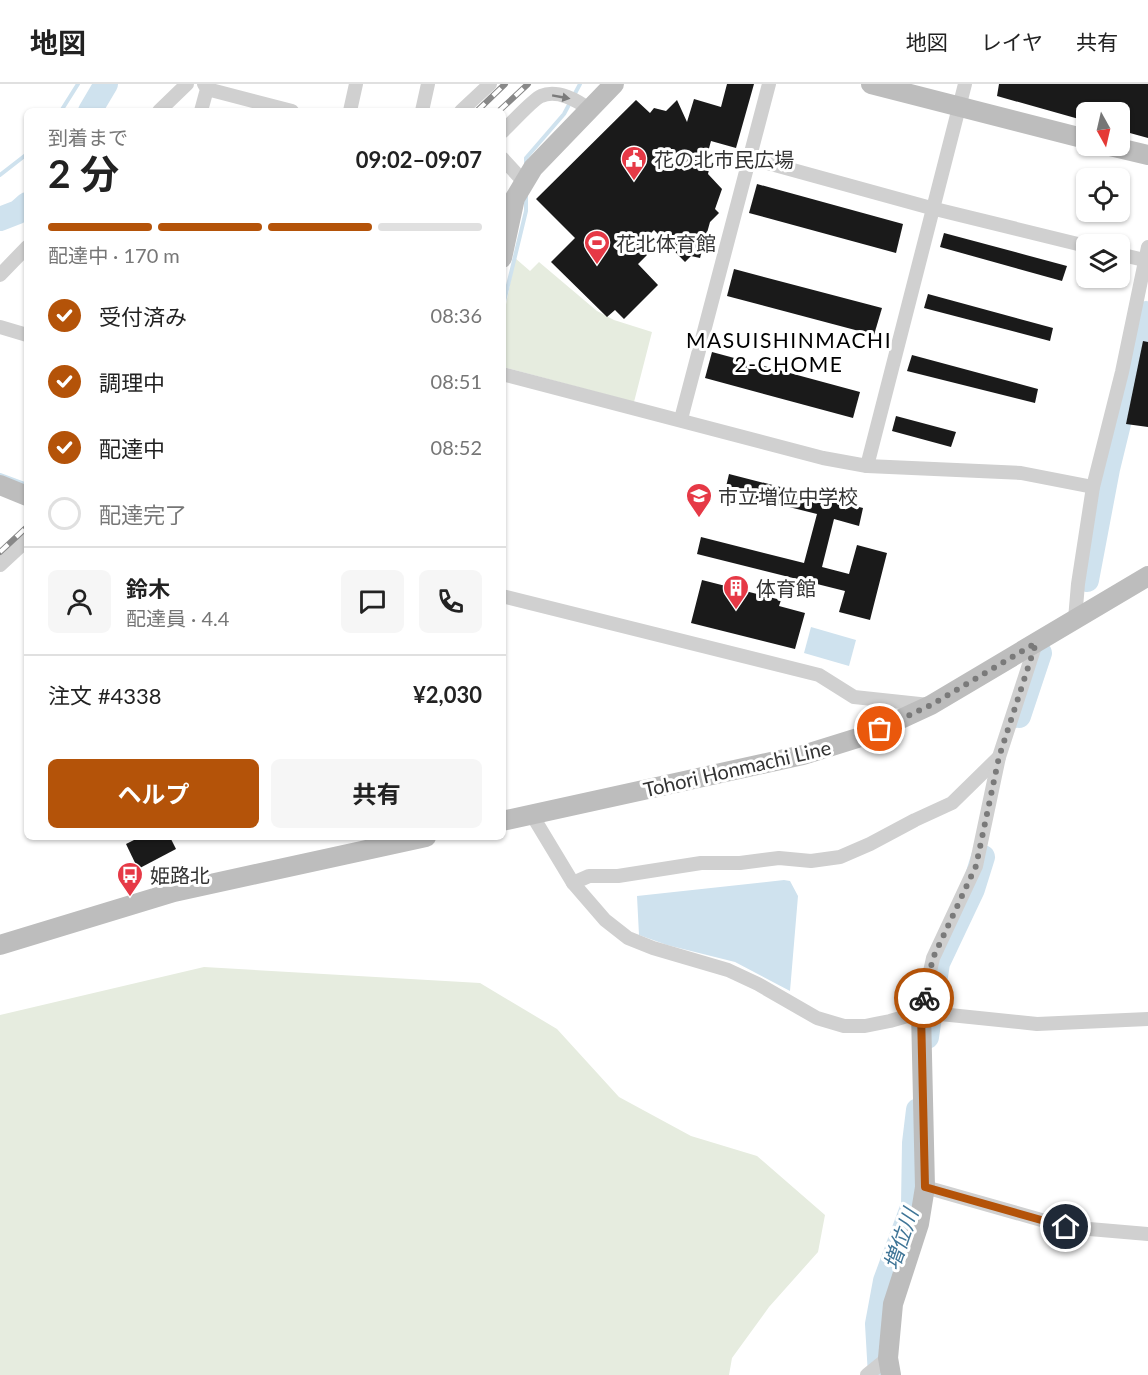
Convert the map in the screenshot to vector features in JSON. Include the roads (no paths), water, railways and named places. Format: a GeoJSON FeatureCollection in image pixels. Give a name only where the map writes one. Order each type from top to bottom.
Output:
{"type":"FeatureCollection","features":[{"type":"Feature","properties":{"kind":"main road"},"geometry":{"type":"LineString","coordinates":[[506,240],[515,198],[533,168],[614,84]]}},
{"type":"Feature","properties":{"kind":"main road"},"geometry":{"type":"LineString","coordinates":[[871,84],[1076,136]]}},
{"type":"Feature","properties":{"kind":"main road"},"geometry":{"type":"LineString","coordinates":[[1130,151],[1148,155]]}},
{"type":"Feature","properties":{"kind":"main road"},"geometry":{"type":"LineString","coordinates":[[0,485],[24,495]]}},
{"type":"Feature","properties":{"kind":"main road","name":"Tohori Honmachi Line"},"geometry":{"type":"LineString","coordinates":[[506,820],[835,746],[897,722],[931,705],[1148,576]]}},
{"type":"Feature","properties":{"kind":"main road"},"geometry":{"type":"LineString","coordinates":[[0,945],[174,892],[381,842],[399,840]]}},
{"type":"Feature","properties":{"kind":"main road"},"geometry":{"type":"LineString","coordinates":[[890,1366],[893,1304],[919,1224],[925,1187],[921,1012]]}},
{"type":"Feature","properties":{"kind":"street"},"geometry":{"type":"LineString","coordinates":[[351,108],[356,84]]}},
{"type":"Feature","properties":{"kind":"street"},"geometry":{"type":"LineString","coordinates":[[423,108],[428,84]]}},
{"type":"Feature","properties":{"kind":"street"},"geometry":{"type":"LineString","coordinates":[[464,108],[490,84]]}},
{"type":"Feature","properties":{"kind":"street"},"geometry":{"type":"LineString","coordinates":[[681,419],[768,84]]}},
{"type":"Feature","properties":{"kind":"street"},"geometry":{"type":"LineString","coordinates":[[867,466],[965,84]]}},
{"type":"Feature","properties":{"kind":"street"},"geometry":{"type":"LineString","coordinates":[[161,108],[178,87]]}},
{"type":"Feature","properties":{"kind":"street"},"geometry":{"type":"LineString","coordinates":[[202,108],[205,87],[281,108]]}},
{"type":"Feature","properties":{"kind":"street"},"geometry":{"type":"LineString","coordinates":[[506,128],[540,96],[557,94],[577,100],[590,110]]}},
{"type":"Feature","properties":{"kind":"street"},"geometry":{"type":"LineString","coordinates":[[749,158],[932,208],[1076,244]]}},
{"type":"Feature","properties":{"kind":"street"},"geometry":{"type":"LineString","coordinates":[[506,162],[524,182]]}},
{"type":"Feature","properties":{"kind":"street"},"geometry":{"type":"LineString","coordinates":[[1075,619],[1093,488],[1122,372],[1148,247]]}},
{"type":"Feature","properties":{"kind":"street"},"geometry":{"type":"LineString","coordinates":[[0,275],[24,251]]}},
{"type":"Feature","properties":{"kind":"street"},"geometry":{"type":"LineString","coordinates":[[1130,257],[1146,261]]}},
{"type":"Feature","properties":{"kind":"street"},"geometry":{"type":"LineString","coordinates":[[0,327],[24,334]]}},
{"type":"Feature","properties":{"kind":"street"},"geometry":{"type":"LineString","coordinates":[[506,375],[823,458],[867,466],[1021,473],[1093,488]]}},
{"type":"Feature","properties":{"kind":"street"},"geometry":{"type":"LineString","coordinates":[[0,565],[24,543]]}},
{"type":"Feature","properties":{"kind":"street"},"geometry":{"type":"LineString","coordinates":[[506,597],[819,675],[854,697],[931,705]]}},
{"type":"Feature","properties":{"kind":"street"},"geometry":{"type":"LineString","coordinates":[[921,1012],[933,958],[976,866],[999,757],[1036,643]]}},
{"type":"Feature","properties":{"kind":"street"},"geometry":{"type":"LineString","coordinates":[[573,883],[589,876],[618,876],[701,863],[779,858],[811,861],[840,857],[952,803],[999,757]]}},
{"type":"Feature","properties":{"kind":"street"},"geometry":{"type":"LineString","coordinates":[[532,815],[573,883],[604,921],[628,938],[653,948],[729,970],[817,1018],[844,1026],[865,1026],[890,1022],[921,1012],[1036,1024],[1148,1019]]}},
{"type":"Feature","properties":{"kind":"street"},"geometry":{"type":"LineString","coordinates":[[925,1187],[1066,1227],[1148,1234]]}},
{"type":"Feature","properties":{"kind":"street"},"geometry":{"type":"LineString","coordinates":[[867,1375],[890,1366]]}},
{"type":"Feature","properties":{"kind":"water"},"geometry":{"type":"Polygon","coordinates":[[[811,627],[856,640],[849,666],[804,653],[811,627]]]}},
{"type":"Feature","properties":{"kind":"water"},"geometry":{"type":"Polygon","coordinates":[[[790,881],[798,896],[790,991],[735,962],[667,945],[639,935],[637,896],[790,881]]]}},
{"type":"Feature","properties":{"kind":"waterway"},"geometry":{"type":"LineString","coordinates":[[63,108],[78,84]]}},
{"type":"Feature","properties":{"kind":"waterway"},"geometry":{"type":"LineString","coordinates":[[92,108],[106,84]]}},
{"type":"Feature","properties":{"kind":"waterway"},"geometry":{"type":"LineString","coordinates":[[526,165],[526,158],[564,114],[580,84]]}},
{"type":"Feature","properties":{"kind":"waterway"},"geometry":{"type":"LineString","coordinates":[[0,175],[24,156]]}},
{"type":"Feature","properties":{"kind":"waterway"},"geometry":{"type":"LineString","coordinates":[[506,294],[526,211],[526,196]]}},
{"type":"Feature","properties":{"kind":"waterway"},"geometry":{"type":"LineString","coordinates":[[0,219],[18,212],[24,207]]}},
{"type":"Feature","properties":{"kind":"waterway"},"geometry":{"type":"LineString","coordinates":[[1148,305],[1146,313],[1148,325]]}},
{"type":"Feature","properties":{"kind":"waterway"},"geometry":{"type":"LineString","coordinates":[[1087,580],[1108,469],[1146,313]]}},
{"type":"Feature","properties":{"kind":"waterway"},"geometry":{"type":"LineString","coordinates":[[0,475],[24,484]]}},
{"type":"Feature","properties":{"kind":"waterway","name":"増位川"},"geometry":{"type":"LineString","coordinates":[[1019,716],[1040,653]]}},
{"type":"Feature","properties":{"kind":"waterway","name":"増位川"},"geometry":{"type":"LineString","coordinates":[[927,1037],[938,963],[973,889],[983,857]]}},
{"type":"Feature","properties":{"kind":"waterway","name":"増位川"},"geometry":{"type":"LineString","coordinates":[[880,1375],[877,1324],[885,1281],[913,1205],[914,1143],[918,1110]]}},
{"type":"Feature","properties":{"kind":"railway"},"geometry":{"type":"LineString","coordinates":[[480,108],[505,84]]}},
{"type":"Feature","properties":{"kind":"railway"},"geometry":{"type":"LineString","coordinates":[[502,108],[528,84]]}},
{"type":"Feature","properties":{"kind":"railway"},"geometry":{"type":"LineString","coordinates":[[0,552],[24,530]]}},
{"type":"Feature","properties":{"kind":"place","name":"花の北市民広場"},"geometry":{"type":"Point","coordinates":[634,182]}},
{"type":"Feature","properties":{"kind":"place","name":"花北体育館"},"geometry":{"type":"Point","coordinates":[597,266]}},
{"type":"Feature","properties":{"kind":"place","name":"市立増位中学校"},"geometry":{"type":"Point","coordinates":[699,519]}},
{"type":"Feature","properties":{"kind":"place","name":"体育館"},"geometry":{"type":"Point","coordinates":[736,611]}},
{"type":"Feature","properties":{"kind":"place","name":"姫路北"},"geometry":{"type":"Point","coordinates":[130,898]}},
{"type":"Feature","properties":{"kind":"district","name":"MASUISHINMACHI 2-CHOME"},"geometry":{"type":"Point","coordinates":[789,351]}}]}
